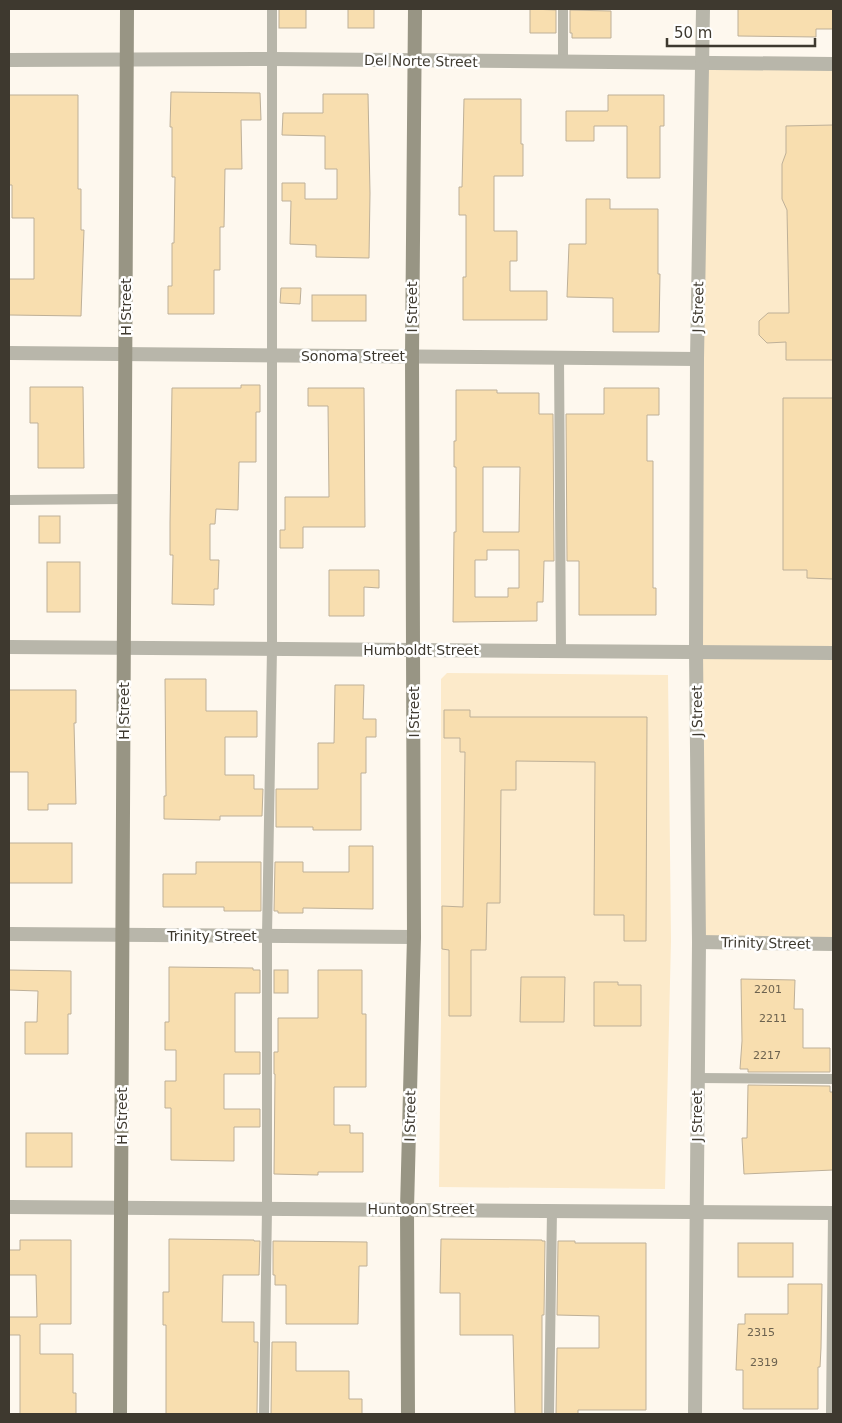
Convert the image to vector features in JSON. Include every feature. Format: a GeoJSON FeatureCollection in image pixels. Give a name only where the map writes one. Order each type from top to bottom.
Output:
{"type":"FeatureCollection","features":[{"type":"Feature","properties":{"kind":"main road","name":"H Street"},"geometry":{"type":"LineString","coordinates":[[120,1414],[128,9]]}},
{"type":"Feature","properties":{"kind":"main road","name":"I Street"},"geometry":{"type":"LineString","coordinates":[[408,1414],[407,1209],[414,937],[412,356],[415,9]]}},
{"type":"Feature","properties":{"kind":"street","name":"J Street"},"geometry":{"type":"LineString","coordinates":[[695,1414],[699,942],[696,652],[697,359],[703,9]]}},
{"type":"Feature","properties":{"kind":"street","name":"Del Norte Street"},"geometry":{"type":"LineString","coordinates":[[9,60],[272,59],[833,64]]}},
{"type":"Feature","properties":{"kind":"street","name":"Sonoma Street"},"geometry":{"type":"LineString","coordinates":[[9,354],[697,359]]}},
{"type":"Feature","properties":{"kind":"street","name":"Humboldt Street"},"geometry":{"type":"LineString","coordinates":[[9,647],[833,653]]}},
{"type":"Feature","properties":{"kind":"street","name":"Trinity Street"},"geometry":{"type":"LineString","coordinates":[[9,934],[414,937]]}},
{"type":"Feature","properties":{"kind":"street","name":"Trinity Street"},"geometry":{"type":"LineString","coordinates":[[699,942],[833,944]]}},
{"type":"Feature","properties":{"kind":"street","name":"Huntoon Street"},"geometry":{"type":"LineString","coordinates":[[9,1207],[833,1213]]}},
{"type":"Feature","properties":{"kind":"lane"},"geometry":{"type":"LineString","coordinates":[[264,1414],[267,1208],[267,935],[272,649],[272,9]]}},
{"type":"Feature","properties":{"kind":"lane"},"geometry":{"type":"LineString","coordinates":[[563,9],[563,62]]}},
{"type":"Feature","properties":{"kind":"lane"},"geometry":{"type":"LineString","coordinates":[[559,358],[561,651]]}},
{"type":"Feature","properties":{"kind":"lane"},"geometry":{"type":"LineString","coordinates":[[9,500],[125,499]]}},
{"type":"Feature","properties":{"kind":"lane"},"geometry":{"type":"LineString","coordinates":[[697,1078],[833,1079]]}},
{"type":"Feature","properties":{"kind":"lane"},"geometry":{"type":"LineString","coordinates":[[549,1414],[552,1210]]}},
{"type":"Feature","properties":{"kind":"lane"},"geometry":{"type":"LineString","coordinates":[[831,1414],[833,1213]]}},
{"type":"Feature","properties":{"kind":"shaded area"},"geometry":{"type":"Polygon","coordinates":[[[702,62],[833,64],[833,944],[699,942],[702,62]]]}},
{"type":"Feature","properties":{"kind":"shaded area"},"geometry":{"type":"Polygon","coordinates":[[[447,673],[668,675],[671,941],[665,1189],[439,1187],[441,679],[447,673]]]}},
{"type":"Feature","properties":{"kind":"building"},"geometry":{"type":"Polygon","coordinates":[[[279,9],[306,9],[306,28],[279,28],[279,9]]]}},
{"type":"Feature","properties":{"kind":"building"},"geometry":{"type":"Polygon","coordinates":[[[348,9],[374,9],[374,28],[348,28],[348,9]]]}},
{"type":"Feature","properties":{"kind":"building"},"geometry":{"type":"Polygon","coordinates":[[[530,9],[556,10],[556,33],[530,33],[530,9]]]}},
{"type":"Feature","properties":{"kind":"building"},"geometry":{"type":"Polygon","coordinates":[[[738,9],[833,9],[833,29],[816,29],[816,37],[738,36],[738,9]]]}},
{"type":"Feature","properties":{"kind":"building"},"geometry":{"type":"Polygon","coordinates":[[[570,10],[611,11],[611,38],[572,38],[572,33],[570,33],[570,10]]]}},
{"type":"Feature","properties":{"kind":"building"},"geometry":{"type":"Polygon","coordinates":[[[171,92],[260,93],[261,120],[241,120],[242,169],[225,169],[224,227],[220,227],[220,270],[214,270],[214,314],[168,314],[168,286],[172,286],[175,177],[172,177],[171,92]]]}},
{"type":"Feature","properties":{"kind":"building"},"geometry":{"type":"Polygon","coordinates":[[[323,94],[368,94],[369,258],[316,257],[316,245],[290,244],[291,201],[282,201],[282,183],[305,183],[305,199],[337,199],[337,169],[325,169],[325,136],[282,135],[283,113],[323,113],[323,94]]]}},
{"type":"Feature","properties":{"kind":"building"},"geometry":{"type":"Polygon","coordinates":[[[9,95],[78,95],[78,189],[81,189],[81,230],[84,230],[81,316],[9,315],[9,279],[34,279],[34,218],[12,218],[12,185],[9,185],[9,95]]]}},
{"type":"Feature","properties":{"kind":"building"},"geometry":{"type":"Polygon","coordinates":[[[608,95],[664,95],[664,126],[660,126],[660,178],[627,178],[627,126],[594,126],[594,141],[566,141],[566,111],[608,111],[608,95]]]}},
{"type":"Feature","properties":{"kind":"building"},"geometry":{"type":"Polygon","coordinates":[[[464,99],[521,99],[523,176],[494,176],[494,231],[517,231],[517,261],[510,261],[510,291],[547,291],[547,320],[463,320],[463,277],[466,277],[466,215],[459,215],[459,187],[462,187],[464,99]]]}},
{"type":"Feature","properties":{"kind":"building"},"geometry":{"type":"Polygon","coordinates":[[[833,125],[833,360],[786,360],[786,342],[767,343],[759,335],[759,321],[768,313],[789,313],[787,210],[782,199],[782,164],[786,153],[786,126],[833,125]]]}},
{"type":"Feature","properties":{"kind":"building"},"geometry":{"type":"Polygon","coordinates":[[[586,199],[610,199],[610,209],[658,209],[659,332],[613,332],[613,298],[567,297],[569,244],[586,244],[586,199]]]}},
{"type":"Feature","properties":{"kind":"building"},"geometry":{"type":"Polygon","coordinates":[[[281,288],[301,288],[300,304],[280,303],[281,288]]]}},
{"type":"Feature","properties":{"kind":"building"},"geometry":{"type":"Polygon","coordinates":[[[312,295],[366,295],[366,321],[312,321],[312,295]]]}},
{"type":"Feature","properties":{"kind":"building"},"geometry":{"type":"Polygon","coordinates":[[[241,385],[260,385],[260,412],[256,412],[256,462],[239,462],[238,510],[216,509],[215,524],[210,524],[210,560],[219,560],[218,589],[214,589],[214,605],[172,604],[173,555],[170,555],[170,523],[172,388],[241,388],[241,385]]]}},
{"type":"Feature","properties":{"kind":"building"},"geometry":{"type":"Polygon","coordinates":[[[30,387],[83,387],[84,468],[38,468],[38,423],[30,423],[30,387]]]}},
{"type":"Feature","properties":{"kind":"building"},"geometry":{"type":"Polygon","coordinates":[[[308,388],[364,388],[365,527],[303,527],[303,548],[280,548],[280,530],[285,530],[285,497],[329,497],[328,406],[308,406],[308,388]]]}},
{"type":"Feature","properties":{"kind":"building"},"geometry":{"type":"Polygon","coordinates":[[[604,388],[659,388],[659,415],[647,415],[647,461],[653,461],[653,588],[656,588],[656,615],[579,615],[579,561],[567,561],[566,414],[604,414],[604,388]]]}},
{"type":"Feature","properties":{"kind":"building"},"geometry":{"type":"Polygon","coordinates":[[[456,390],[497,390],[497,393],[539,393],[539,414],[553,414],[554,561],[544,561],[543,602],[537,602],[537,621],[453,622],[454,532],[456,532],[454,441],[456,441],[456,390]],[[483,467],[483,532],[519,532],[520,467],[483,467]],[[487,550],[487,560],[475,560],[475,597],[508,597],[508,588],[519,588],[519,550],[487,550]]]}},
{"type":"Feature","properties":{"kind":"building"},"geometry":{"type":"Polygon","coordinates":[[[783,398],[833,398],[833,579],[807,578],[807,570],[783,570],[783,398]]]}},
{"type":"Feature","properties":{"kind":"building"},"geometry":{"type":"Polygon","coordinates":[[[39,516],[60,516],[60,543],[39,543],[39,516]]]}},
{"type":"Feature","properties":{"kind":"building"},"geometry":{"type":"Polygon","coordinates":[[[47,562],[80,562],[80,612],[47,612],[47,562]]]}},
{"type":"Feature","properties":{"kind":"building"},"geometry":{"type":"Polygon","coordinates":[[[329,570],[379,570],[379,588],[364,587],[364,616],[329,616],[329,570]]]}},
{"type":"Feature","properties":{"kind":"building"},"geometry":{"type":"Polygon","coordinates":[[[165,679],[206,679],[206,711],[257,711],[257,737],[225,737],[225,775],[254,775],[254,789],[263,789],[262,816],[220,816],[220,820],[164,819],[164,796],[166,796],[165,679]]]}},
{"type":"Feature","properties":{"kind":"building"},"geometry":{"type":"Polygon","coordinates":[[[335,685],[364,685],[363,719],[376,719],[376,737],[366,737],[366,773],[361,773],[361,830],[313,830],[313,827],[276,827],[276,789],[318,789],[318,743],[334,743],[335,685]]]}},
{"type":"Feature","properties":{"kind":"building"},"geometry":{"type":"Polygon","coordinates":[[[9,690],[76,690],[76,723],[74,723],[76,804],[48,804],[48,810],[28,810],[28,772],[9,772],[9,690]]]}},
{"type":"Feature","properties":{"kind":"building"},"geometry":{"type":"Polygon","coordinates":[[[444,710],[470,710],[470,717],[647,717],[646,941],[624,941],[624,915],[594,915],[595,762],[516,761],[516,790],[501,790],[500,903],[487,903],[486,950],[471,950],[471,1016],[449,1016],[449,950],[442,949],[442,906],[463,907],[465,752],[460,752],[460,738],[444,738],[444,710]]]}},
{"type":"Feature","properties":{"kind":"building"},"geometry":{"type":"Polygon","coordinates":[[[9,843],[72,843],[72,883],[9,883],[9,843]]]}},
{"type":"Feature","properties":{"kind":"building"},"geometry":{"type":"Polygon","coordinates":[[[349,846],[373,846],[373,909],[303,908],[303,913],[278,913],[278,911],[274,911],[275,862],[303,862],[303,872],[349,872],[349,846]]]}},
{"type":"Feature","properties":{"kind":"building"},"geometry":{"type":"Polygon","coordinates":[[[196,862],[261,862],[261,911],[224,911],[224,907],[163,907],[163,874],[196,874],[196,862]]]}},
{"type":"Feature","properties":{"kind":"building"},"geometry":{"type":"Polygon","coordinates":[[[169,967],[253,968],[253,970],[260,970],[260,993],[235,993],[235,1052],[260,1052],[260,1074],[224,1074],[224,1109],[260,1109],[260,1127],[234,1127],[234,1161],[171,1160],[171,1108],[165,1108],[165,1081],[176,1081],[176,1050],[165,1050],[165,1022],[169,1022],[169,967]]]}},
{"type":"Feature","properties":{"kind":"building"},"geometry":{"type":"Polygon","coordinates":[[[9,970],[71,971],[71,1014],[68,1014],[68,1054],[25,1054],[25,1022],[37,1022],[38,991],[9,990],[9,970]]]}},
{"type":"Feature","properties":{"kind":"building"},"geometry":{"type":"Polygon","coordinates":[[[274,970],[288,970],[288,993],[274,993],[274,970]]]}},
{"type":"Feature","properties":{"kind":"building"},"geometry":{"type":"Polygon","coordinates":[[[318,970],[362,970],[362,1014],[366,1014],[366,1087],[334,1087],[334,1125],[350,1125],[350,1133],[363,1133],[363,1172],[318,1172],[318,1175],[274,1174],[274,1052],[278,1052],[278,1018],[318,1018],[318,970]]]}},
{"type":"Feature","properties":{"kind":"building"},"geometry":{"type":"Polygon","coordinates":[[[521,977],[565,977],[564,1022],[520,1022],[521,977]]]}},
{"type":"Feature","properties":{"kind":"building"},"geometry":{"type":"Polygon","coordinates":[[[741,979],[795,980],[794,1009],[803,1009],[803,1048],[830,1048],[830,1072],[748,1072],[748,1069],[740,1069],[742,1041],[741,979]]]}},
{"type":"Feature","properties":{"kind":"building"},"geometry":{"type":"Polygon","coordinates":[[[594,982],[618,982],[618,985],[641,985],[641,1026],[594,1026],[594,982]]]}},
{"type":"Feature","properties":{"kind":"building"},"geometry":{"type":"Polygon","coordinates":[[[748,1085],[830,1086],[830,1092],[833,1092],[833,1170],[744,1174],[742,1138],[747,1138],[748,1085]]]}},
{"type":"Feature","properties":{"kind":"building"},"geometry":{"type":"Polygon","coordinates":[[[26,1133],[72,1133],[72,1167],[26,1167],[26,1133]]]}},
{"type":"Feature","properties":{"kind":"building"},"geometry":{"type":"Polygon","coordinates":[[[169,1239],[260,1241],[259,1275],[223,1275],[222,1322],[254,1322],[254,1342],[258,1342],[257,1414],[166,1414],[166,1325],[163,1325],[163,1292],[169,1292],[169,1239]]]}},
{"type":"Feature","properties":{"kind":"building"},"geometry":{"type":"Polygon","coordinates":[[[441,1239],[545,1241],[544,1315],[542,1315],[542,1414],[515,1414],[513,1335],[460,1335],[460,1293],[440,1293],[441,1239]]]}},
{"type":"Feature","properties":{"kind":"building"},"geometry":{"type":"Polygon","coordinates":[[[20,1240],[71,1240],[71,1324],[40,1324],[40,1354],[73,1354],[73,1393],[76,1393],[76,1414],[20,1414],[20,1335],[9,1335],[9,1317],[37,1317],[36,1275],[9,1275],[9,1250],[20,1250],[20,1240]]]}},
{"type":"Feature","properties":{"kind":"building"},"geometry":{"type":"Polygon","coordinates":[[[273,1241],[367,1242],[367,1266],[359,1266],[358,1324],[286,1324],[286,1285],[275,1285],[275,1275],[273,1275],[273,1241]]]}},
{"type":"Feature","properties":{"kind":"building"},"geometry":{"type":"Polygon","coordinates":[[[558,1241],[575,1241],[575,1243],[646,1243],[646,1410],[578,1410],[578,1414],[556,1414],[557,1348],[599,1348],[599,1316],[557,1315],[558,1241]]]}},
{"type":"Feature","properties":{"kind":"building"},"geometry":{"type":"Polygon","coordinates":[[[738,1243],[793,1243],[793,1277],[738,1277],[738,1243]]]}},
{"type":"Feature","properties":{"kind":"building"},"geometry":{"type":"Polygon","coordinates":[[[788,1284],[822,1284],[818,1409],[743,1409],[743,1370],[736,1370],[738,1324],[745,1324],[745,1314],[788,1314],[788,1284]]]}},
{"type":"Feature","properties":{"kind":"building"},"geometry":{"type":"Polygon","coordinates":[[[272,1342],[296,1342],[296,1371],[349,1371],[349,1399],[362,1399],[362,1414],[271,1414],[272,1342]]]}}]}
